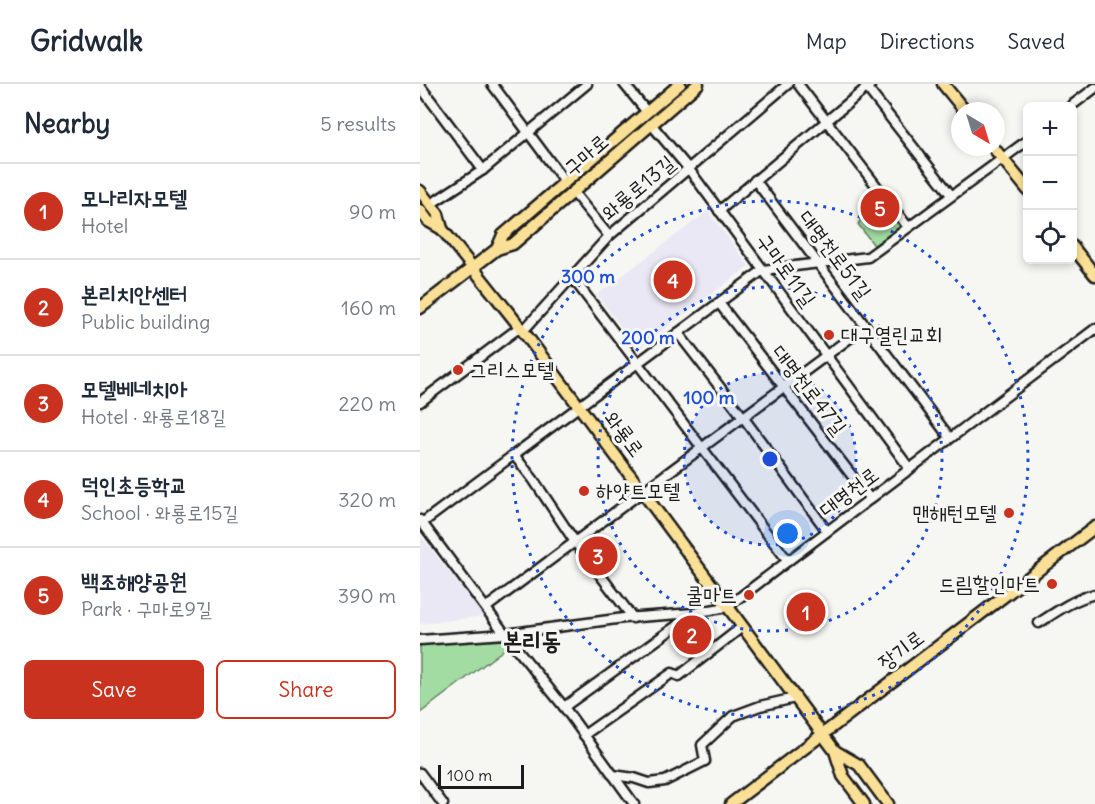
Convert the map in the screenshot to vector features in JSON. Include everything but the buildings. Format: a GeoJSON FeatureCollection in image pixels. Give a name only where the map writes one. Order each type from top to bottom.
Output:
{"type":"FeatureCollection","features":[{"type":"Feature","properties":{"kind":"main road","name":"구마로"},"geometry":{"type":"LineString","coordinates":[[497,249],[503,235],[680,84]]}},
{"type":"Feature","properties":{"kind":"main road","name":"구마로"},"geometry":{"type":"LineString","coordinates":[[420,308],[497,249],[513,244],[698,84]]}},
{"type":"Feature","properties":{"kind":"main road"},"geometry":{"type":"LineString","coordinates":[[944,84],[958,102]]}},
{"type":"Feature","properties":{"kind":"main road"},"geometry":{"type":"LineString","coordinates":[[1002,158],[1023,184]]}},
{"type":"Feature","properties":{"kind":"main road","name":"와룡로"},"geometry":{"type":"LineString","coordinates":[[420,191],[438,214],[442,229]]}},
{"type":"Feature","properties":{"kind":"main road","name":"와룡로"},"geometry":{"type":"LineString","coordinates":[[420,210],[428,221],[442,229],[521,329],[835,752],[843,776],[864,804]]}},
{"type":"Feature","properties":{"kind":"main road"},"geometry":{"type":"LineString","coordinates":[[1077,252],[1095,275]]}},
{"type":"Feature","properties":{"kind":"main road","name":"장기로"},"geometry":{"type":"LineString","coordinates":[[731,804],[1095,527]]}},
{"type":"Feature","properties":{"kind":"main road","name":"와룡로"},"geometry":{"type":"LineString","coordinates":[[835,752],[859,765],[888,804]]}},
{"type":"Feature","properties":{"kind":"street"},"geometry":{"type":"LineString","coordinates":[[431,204],[483,170],[587,84]]}},
{"type":"Feature","properties":{"kind":"street"},"geometry":{"type":"LineString","coordinates":[[624,84],[647,112]]}},
{"type":"Feature","properties":{"kind":"street","name":"와룡로13길"},"geometry":{"type":"LineString","coordinates":[[420,402],[521,329],[609,236],[788,84]]}},
{"type":"Feature","properties":{"kind":"street"},"geometry":{"type":"LineString","coordinates":[[798,84],[908,227]]}},
{"type":"Feature","properties":{"kind":"street"},"geometry":{"type":"LineString","coordinates":[[496,85],[565,182]]}},
{"type":"Feature","properties":{"kind":"street"},"geometry":{"type":"LineString","coordinates":[[420,86],[483,170]]}},
{"type":"Feature","properties":{"kind":"street"},"geometry":{"type":"LineString","coordinates":[[719,211],[869,86],[951,195]]}},
{"type":"Feature","properties":{"kind":"street"},"geometry":{"type":"LineString","coordinates":[[1076,102],[1095,87]]}},
{"type":"Feature","properties":{"kind":"street","name":"구마로11길"},"geometry":{"type":"LineString","coordinates":[[651,124],[688,168],[910,469]]}},
{"type":"Feature","properties":{"kind":"street"},"geometry":{"type":"LineString","coordinates":[[634,804],[564,707],[505,634],[421,522],[580,408],[763,270],[868,257],[1023,143]]}},
{"type":"Feature","properties":{"kind":"street","name":"대명천로51길"},"geometry":{"type":"LineString","coordinates":[[755,180],[950,438]]}},
{"type":"Feature","properties":{"kind":"street"},"geometry":{"type":"LineString","coordinates":[[573,192],[609,236]]}},
{"type":"Feature","properties":{"kind":"street"},"geometry":{"type":"LineString","coordinates":[[572,277],[788,561]]}},
{"type":"Feature","properties":{"kind":"street","name":"대명천로47길"},"geometry":{"type":"LineString","coordinates":[[719,303],[870,499]]}},
{"type":"Feature","properties":{"kind":"street"},"geometry":{"type":"LineString","coordinates":[[487,608],[866,326]]}},
{"type":"Feature","properties":{"kind":"street","name":"대명천로"},"geometry":{"type":"LineString","coordinates":[[420,640],[505,634],[694,613],[727,607],[1095,329]]}},
{"type":"Feature","properties":{"kind":"street"},"geometry":{"type":"LineString","coordinates":[[678,333],[827,531]]}},
{"type":"Feature","properties":{"kind":"street"},"geometry":{"type":"LineString","coordinates":[[514,455],[575,542],[633,618]]}},
{"type":"Feature","properties":{"kind":"street"},"geometry":{"type":"LineString","coordinates":[[1039,623],[1070,603],[1095,594]]}},
{"type":"Feature","properties":{"kind":"street"},"geometry":{"type":"LineString","coordinates":[[564,707],[694,613]]}},
{"type":"Feature","properties":{"kind":"street"},"geometry":{"type":"LineString","coordinates":[[584,735],[672,673],[679,676],[742,627]]}},
{"type":"Feature","properties":{"kind":"street"},"geometry":{"type":"LineString","coordinates":[[613,775],[634,777],[649,783],[665,781],[705,760],[702,746],[734,716],[760,706],[795,698]]}},
{"type":"Feature","properties":{"kind":"street"},"geometry":{"type":"LineString","coordinates":[[420,773],[443,804]]}},
{"type":"Feature","properties":{"kind":"shaded area"},"geometry":{"type":"Polygon","coordinates":[[[708,211],[749,266],[638,349],[597,295],[708,211]]]}},
{"type":"Feature","properties":{"kind":"shaded area"},"geometry":{"type":"Polygon","coordinates":[[[420,535],[484,616],[420,624],[420,535]]]}},
{"type":"Feature","properties":{"kind":"green space"},"geometry":{"type":"Polygon","coordinates":[[[879,192],[906,226],[876,248],[858,224],[879,192]]]}},
{"type":"Feature","properties":{"kind":"green space"},"geometry":{"type":"Polygon","coordinates":[[[502,636],[510,645],[420,713],[420,645],[502,636]]]}},
{"type":"Feature","properties":{"kind":"place","name":"백조해양공원"},"geometry":{"type":"Point","coordinates":[880,208]}},
{"type":"Feature","properties":{"kind":"place","name":"덕인초등학교"},"geometry":{"type":"Point","coordinates":[673,280]}},
{"type":"Feature","properties":{"kind":"place","name":"대구열린교회"},"geometry":{"type":"Point","coordinates":[829,335]}},
{"type":"Feature","properties":{"kind":"place","name":"그리스모텔"},"geometry":{"type":"Point","coordinates":[458,370]}},
{"type":"Feature","properties":{"kind":"place","name":"하얏트모텔"},"geometry":{"type":"Point","coordinates":[584,491]}},
{"type":"Feature","properties":{"kind":"place","name":"맨해턴모텔"},"geometry":{"type":"Point","coordinates":[1009,513]}},
{"type":"Feature","properties":{"kind":"place","name":"모텔베네치아"},"geometry":{"type":"Point","coordinates":[598,556]}},
{"type":"Feature","properties":{"kind":"place","name":"드림할인마트"},"geometry":{"type":"Point","coordinates":[1052,584]}},
{"type":"Feature","properties":{"kind":"place","name":"쿨마트"},"geometry":{"type":"Point","coordinates":[749,595]}},
{"type":"Feature","properties":{"kind":"place","name":"모나리자모텔"},"geometry":{"type":"Point","coordinates":[806,612]}},
{"type":"Feature","properties":{"kind":"place","name":"본리치안센터"},"geometry":{"type":"Point","coordinates":[692,635]}},
{"type":"Feature","properties":{"kind":"district","name":"본리동"},"geometry":{"type":"Point","coordinates":[532,641]}}]}
